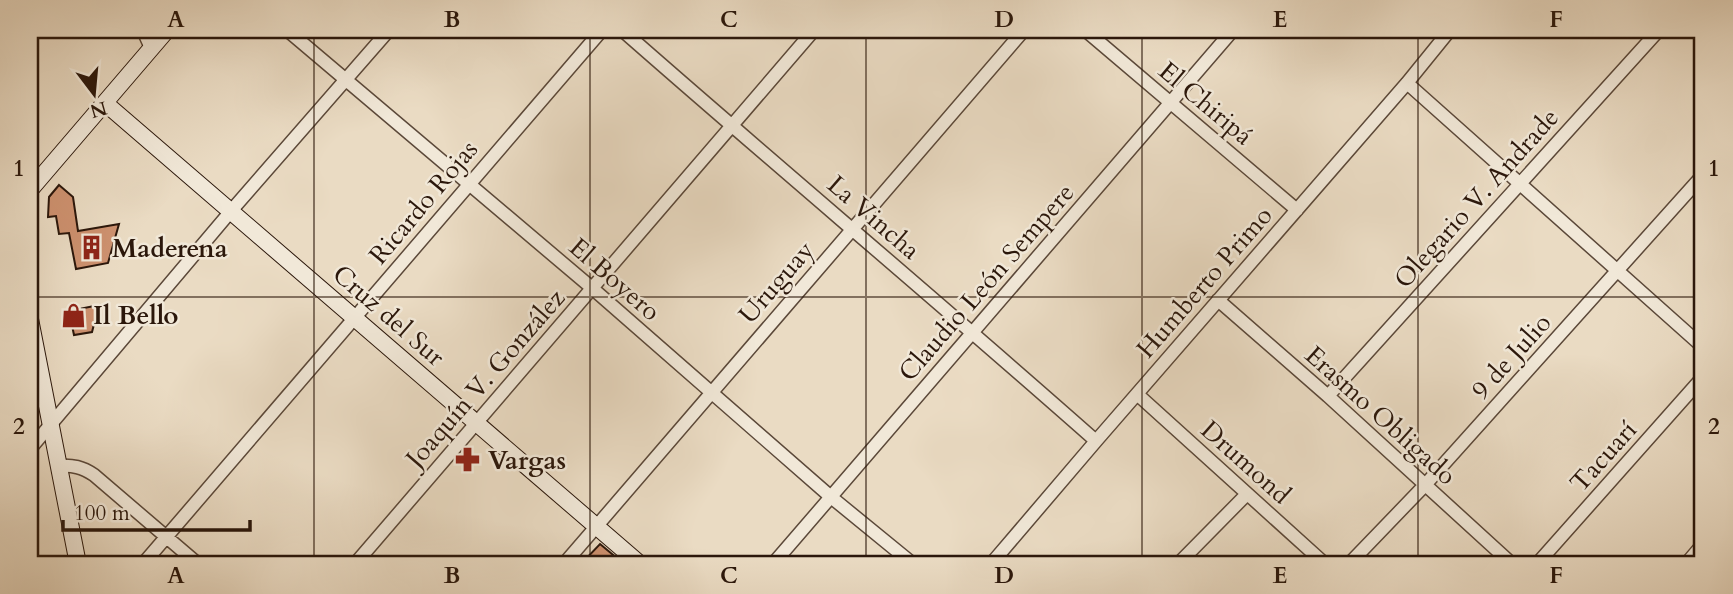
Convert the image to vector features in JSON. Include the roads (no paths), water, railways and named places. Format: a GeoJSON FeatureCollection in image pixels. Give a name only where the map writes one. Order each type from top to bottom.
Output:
{"type":"FeatureCollection","features":[{"type":"Feature","properties":{"kind":"street"},"geometry":{"type":"LineString","coordinates":[[143,30],[151,48]]}},
{"type":"Feature","properties":{"kind":"street"},"geometry":{"type":"LineString","coordinates":[[30,190],[167,30]]}},
{"type":"Feature","properties":{"kind":"street","name":"El Boyero"},"geometry":{"type":"LineString","coordinates":[[287,30],[592,288],[831,497],[913,564]]}},
{"type":"Feature","properties":{"kind":"street"},"geometry":{"type":"LineString","coordinates":[[30,449],[231,211],[389,30]]}},
{"type":"Feature","properties":{"kind":"street","name":"Ricardo Rojas"},"geometry":{"type":"LineString","coordinates":[[143,564],[602,30]]}},
{"type":"Feature","properties":{"kind":"street","name":"La Vincha"},"geometry":{"type":"LineString","coordinates":[[622,30],[1096,441]]}},
{"type":"Feature","properties":{"kind":"street","name":"Joaquín V. González"},"geometry":{"type":"LineString","coordinates":[[355,564],[814,30]]}},
{"type":"Feature","properties":{"kind":"street","name":"Uruguay"},"geometry":{"type":"LineString","coordinates":[[564,564],[1024,30]]}},
{"type":"Feature","properties":{"kind":"street","name":"El Chiripá"},"geometry":{"type":"LineString","coordinates":[[1085,30],[1297,210]]}},
{"type":"Feature","properties":{"kind":"street","name":"Claudio León Sempere"},"geometry":{"type":"LineString","coordinates":[[773,564],[1233,30]]}},
{"type":"Feature","properties":{"kind":"street","name":"Humberto Primo"},"geometry":{"type":"LineString","coordinates":[[999,561],[1096,441],[1408,83],[1450,30]]}},
{"type":"Feature","properties":{"kind":"street","name":"Olegario V. Andrade"},"geometry":{"type":"LineString","coordinates":[[1328,396],[1660,30]]}},
{"type":"Feature","properties":{"kind":"street"},"geometry":{"type":"LineString","coordinates":[[1408,83],[1703,347]]}},
{"type":"Feature","properties":{"kind":"street","name":"Cruz del Sur"},"geometry":{"type":"LineString","coordinates":[[105,103],[640,564]]}},
{"type":"Feature","properties":{"kind":"street","name":"9 de Julio"},"geometry":{"type":"LineString","coordinates":[[1349,564],[1425,485],[1703,175]]}},
{"type":"Feature","properties":{"kind":"street","name":"Erasmo Obligado"},"geometry":{"type":"LineString","coordinates":[[1219,300],[1512,564]]}},
{"type":"Feature","properties":{"kind":"street"},"geometry":{"type":"LineString","coordinates":[[30,319],[38,400],[51,425],[78,564]]}},
{"type":"Feature","properties":{"kind":"street","name":"Tacuarí"},"geometry":{"type":"LineString","coordinates":[[1537,564],[1703,377]]}},
{"type":"Feature","properties":{"kind":"street","name":"Drumond"},"geometry":{"type":"LineString","coordinates":[[1137,394],[1325,564]]}},
{"type":"Feature","properties":{"kind":"street"},"geometry":{"type":"LineString","coordinates":[[59,466],[84,469],[198,564]]}},
{"type":"Feature","properties":{"kind":"street"},"geometry":{"type":"LineString","coordinates":[[1178,564],[1247,494]]}},
{"type":"Feature","properties":{"kind":"street"},"geometry":{"type":"LineString","coordinates":[[1686,564],[1703,544]]}},
{"type":"Feature","properties":{"kind":"place","name":"Maderena"},"geometry":{"type":"Point","coordinates":[92,248]}},
{"type":"Feature","properties":{"kind":"place","name":"Il Bello"},"geometry":{"type":"Point","coordinates":[73,315]}},
{"type":"Feature","properties":{"kind":"place","name":"Vargas"},"geometry":{"type":"Point","coordinates":[468,460]}}]}
